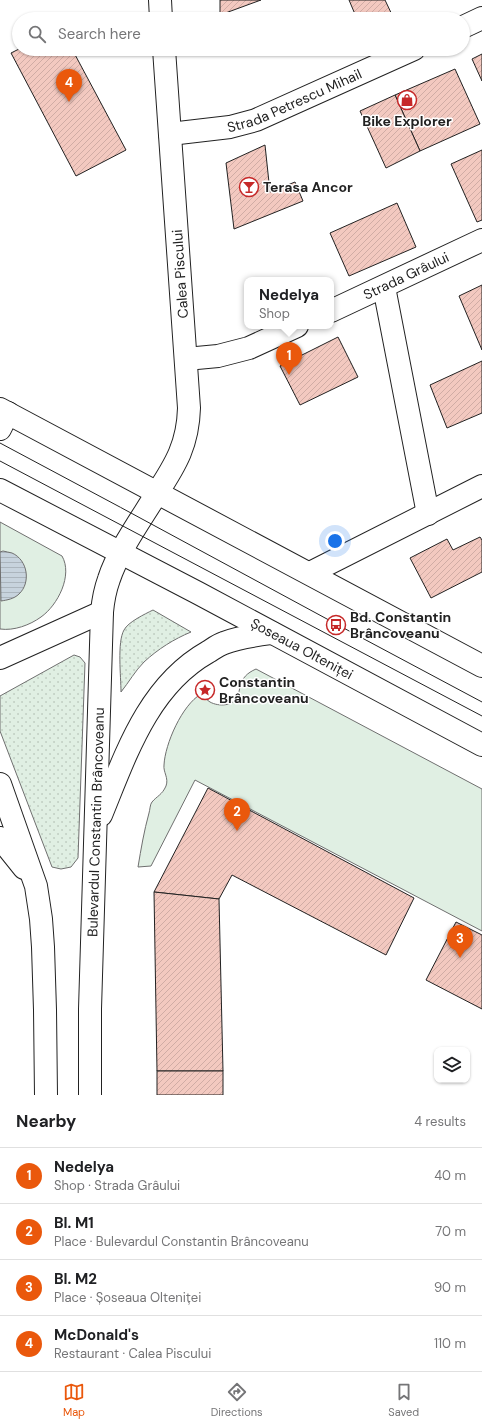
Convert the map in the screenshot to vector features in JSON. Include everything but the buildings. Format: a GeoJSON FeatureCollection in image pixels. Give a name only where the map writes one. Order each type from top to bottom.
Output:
{"type":"FeatureCollection","features":[{"type":"Feature","properties":{"kind":"main road"},"geometry":{"type":"LineString","coordinates":[[160,0],[161,12]]}},
{"type":"Feature","properties":{"kind":"main road"},"geometry":{"type":"LineString","coordinates":[[470,24],[482,18]]}},
{"type":"Feature","properties":{"kind":"main road","name":"Calea Piscului"},"geometry":{"type":"LineString","coordinates":[[157,493],[179,456],[188,425],[186,359],[164,56]]}},
{"type":"Feature","properties":{"kind":"main road","name":"Strada Petrescu Mihail"},"geometry":{"type":"LineString","coordinates":[[170,134],[230,127],[256,120],[398,56]]}},
{"type":"Feature","properties":{"kind":"main road","name":"Strada Grâului"},"geometry":{"type":"LineString","coordinates":[[334,310],[482,240]]}},
{"type":"Feature","properties":{"kind":"main road"},"geometry":{"type":"LineString","coordinates":[[384,287],[428,514]]}},
{"type":"Feature","properties":{"kind":"main road"},"geometry":{"type":"LineString","coordinates":[[186,359],[218,356],[249,348],[290,329]]}},
{"type":"Feature","properties":{"kind":"main road"},"geometry":{"type":"LineString","coordinates":[[3,417],[157,493],[310,573],[482,666]]}},
{"type":"Feature","properties":{"kind":"main road"},"geometry":{"type":"LineString","coordinates":[[310,573],[482,486]]}},
{"type":"Feature","properties":{"kind":"main road","name":"Șoseaua Olteniței"},"geometry":{"type":"LineString","coordinates":[[0,490],[482,745]]}},
{"type":"Feature","properties":{"kind":"main road"},"geometry":{"type":"LineString","coordinates":[[121,553],[157,493]]}},
{"type":"Feature","properties":{"kind":"main road","name":"Bulevardul Constantin Brâncoveanu"},"geometry":{"type":"LineString","coordinates":[[90,1095],[90,1009],[102,612],[109,578],[121,553]]}},
{"type":"Feature","properties":{"kind":"main road"},"geometry":{"type":"LineString","coordinates":[[0,658],[102,612]]}},
{"type":"Feature","properties":{"kind":"main road"},"geometry":{"type":"LineString","coordinates":[[96,829],[136,732],[162,690],[179,672],[199,657],[223,643],[246,637],[272,633]]}},
{"type":"Feature","properties":{"kind":"main road"},"geometry":{"type":"LineString","coordinates":[[0,784],[36,886],[43,947],[46,1095]]}},
{"type":"Feature","properties":{"kind":"main road"},"geometry":{"type":"LineString","coordinates":[[0,838],[17,858],[36,886]]}},
{"type":"Feature","properties":{"kind":"green space"},"geometry":{"type":"Polygon","coordinates":[[[0,522],[62,556],[66,572],[62,589],[53,605],[47,612],[37,620],[27,625],[11,629],[0,629],[0,522]]]}},
{"type":"Feature","properties":{"kind":"green space"},"geometry":{"type":"Polygon","coordinates":[[[153,610],[191,632],[166,645],[149,657],[121,692],[120,651],[122,635],[126,627],[133,621],[153,610]]]}},
{"type":"Feature","properties":{"kind":"green space"},"geometry":{"type":"Polygon","coordinates":[[[74,655],[80,657],[85,663],[78,858],[71,867],[61,869],[52,867],[0,731],[0,696],[74,655]]]}},
{"type":"Feature","properties":{"kind":"green space"},"geometry":{"type":"Polygon","coordinates":[[[256,669],[482,789],[482,931],[195,780],[151,866],[138,867],[151,804],[163,791],[167,783],[164,768],[165,756],[171,736],[181,716],[194,699],[201,694],[214,704],[230,704],[238,696],[244,678],[256,669]]]}},
{"type":"Feature","properties":{"kind":"shaded area"},"geometry":{"type":"Polygon","coordinates":[[[3,551],[12,553],[22,561],[26,572],[26,578],[23,589],[17,596],[1,601],[0,552],[3,551]]]}},
{"type":"Feature","properties":{"kind":"tram line"},"geometry":{"type":"LineString","coordinates":[[0,443],[482,702]]}},
{"type":"Feature","properties":{"kind":"tram line"},"geometry":{"type":"LineString","coordinates":[[0,461],[482,716]]}},
{"type":"Feature","properties":{"kind":"place","name":"Bike Explorer"},"geometry":{"type":"Point","coordinates":[407,100]}},
{"type":"Feature","properties":{"kind":"place","name":"McDonald's"},"geometry":{"type":"Point","coordinates":[69,102]}},
{"type":"Feature","properties":{"kind":"place","name":"Terasa Ancor"},"geometry":{"type":"Point","coordinates":[249,187]}},
{"type":"Feature","properties":{"kind":"place","name":"Nedelya"},"geometry":{"type":"Point","coordinates":[289,375]}},
{"type":"Feature","properties":{"kind":"place","name":"Bd. Constantin Brâncoveanu"},"geometry":{"type":"Point","coordinates":[336,625]}},
{"type":"Feature","properties":{"kind":"place","name":"Constantin Brâncoveanu"},"geometry":{"type":"Point","coordinates":[205,690]}},
{"type":"Feature","properties":{"kind":"place","name":"Bl. M1"},"geometry":{"type":"Point","coordinates":[237,831]}},
{"type":"Feature","properties":{"kind":"place","name":"Bl. M2"},"geometry":{"type":"Point","coordinates":[460,958]}}]}
